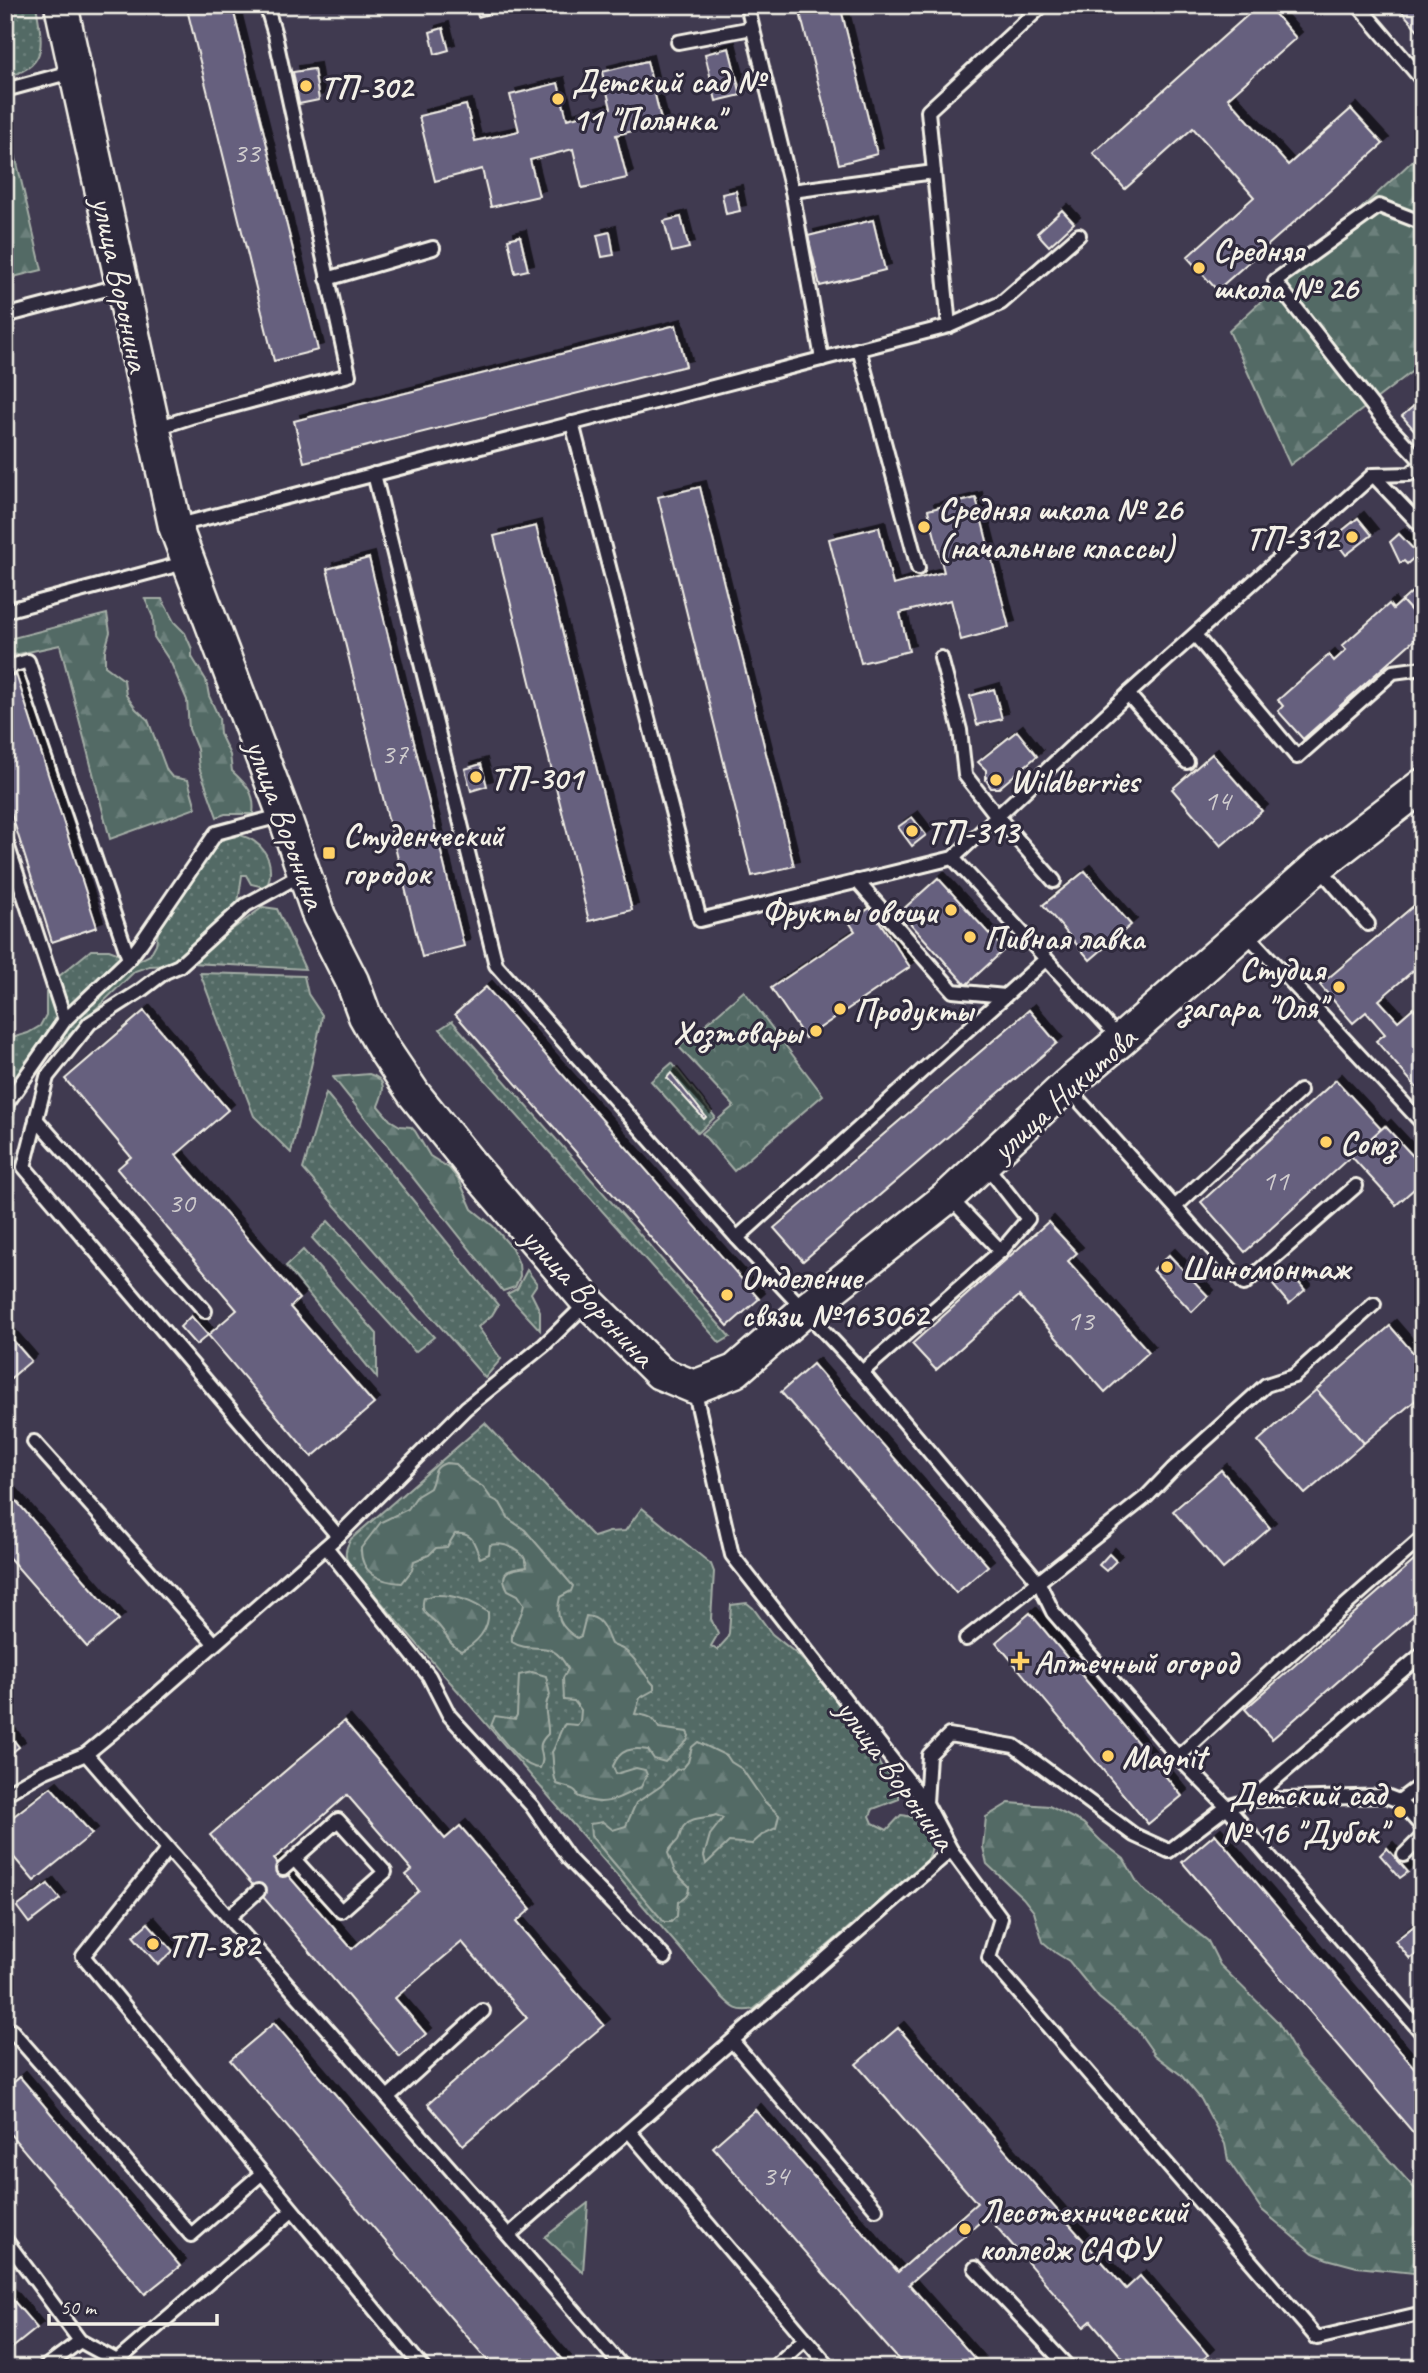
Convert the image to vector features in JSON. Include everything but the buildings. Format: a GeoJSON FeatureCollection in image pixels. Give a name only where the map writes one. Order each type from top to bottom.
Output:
{"type":"FeatureCollection","features":[{"type":"Feature","properties":{"kind":"street","name":"улица Воронина"},"geometry":{"type":"LineString","coordinates":[[61,5],[175,526],[284,815],[319,916],[352,981],[365,1016],[414,1094],[588,1301],[660,1373],[694,1387]]}},
{"type":"Feature","properties":{"kind":"street","name":"улица Никитова"},"geometry":{"type":"LineString","coordinates":[[694,1387],[735,1371],[804,1311],[949,1196],[1066,1086],[1318,866],[1423,785]]}},
{"type":"Feature","properties":{"kind":"lane"},"geometry":{"type":"LineString","coordinates":[[154,429],[349,375],[275,35],[266,5]]}},
{"type":"Feature","properties":{"kind":"lane"},"geometry":{"type":"LineString","coordinates":[[747,5],[792,191],[822,359]]}},
{"type":"Feature","properties":{"kind":"lane"},"geometry":{"type":"LineString","coordinates":[[949,326],[928,111],[1043,5]]}},
{"type":"Feature","properties":{"kind":"lane"},"geometry":{"type":"LineString","coordinates":[[1358,5],[1423,81]]}},
{"type":"Feature","properties":{"kind":"lane"},"geometry":{"type":"LineString","coordinates":[[678,42],[752,27]]}},
{"type":"Feature","properties":{"kind":"lane"},"geometry":{"type":"LineString","coordinates":[[5,90],[75,71]]}},
{"type":"Feature","properties":{"kind":"lane"},"geometry":{"type":"LineString","coordinates":[[792,191],[934,172]]}},
{"type":"Feature","properties":{"kind":"lane"},"geometry":{"type":"LineString","coordinates":[[572,423],[700,920],[953,858],[1128,694],[1373,475],[1410,474],[1423,463],[1385,422],[1275,281],[1379,206],[1423,223]]}},
{"type":"Feature","properties":{"kind":"lane"},"geometry":{"type":"LineString","coordinates":[[175,526],[949,326],[1000,303],[1079,235]]}},
{"type":"Feature","properties":{"kind":"lane"},"geometry":{"type":"LineString","coordinates":[[327,279],[433,248]]}},
{"type":"Feature","properties":{"kind":"lane"},"geometry":{"type":"LineString","coordinates":[[5,316],[122,285]]}},
{"type":"Feature","properties":{"kind":"lane"},"geometry":{"type":"LineString","coordinates":[[859,349],[918,568]]}},
{"type":"Feature","properties":{"kind":"lane"},"geometry":{"type":"LineString","coordinates":[[374,474],[496,965],[737,1238],[862,1373],[1038,1581],[1053,1612],[1178,1757],[1227,1807],[1423,2034]]}},
{"type":"Feature","properties":{"kind":"lane"},"geometry":{"type":"LineString","coordinates":[[1373,475],[1423,528]]}},
{"type":"Feature","properties":{"kind":"lane"},"geometry":{"type":"LineString","coordinates":[[5,611],[188,562]]}},
{"type":"Feature","properties":{"kind":"lane"},"geometry":{"type":"LineString","coordinates":[[1195,635],[1297,757],[1393,672],[1423,668]]}},
{"type":"Feature","properties":{"kind":"lane"},"geometry":{"type":"LineString","coordinates":[[941,658],[960,730],[965,775],[1054,881]]}},
{"type":"Feature","properties":{"kind":"lane"},"geometry":{"type":"LineString","coordinates":[[5,668],[28,661],[129,959]]}},
{"type":"Feature","properties":{"kind":"lane"},"geometry":{"type":"LineString","coordinates":[[1128,694],[1186,762]]}},
{"type":"Feature","properties":{"kind":"lane"},"geometry":{"type":"LineString","coordinates":[[5,1106],[65,1020],[129,959],[216,833],[284,815]]}},
{"type":"Feature","properties":{"kind":"lane"},"geometry":{"type":"LineString","coordinates":[[5,838],[65,1020]]}},
{"type":"Feature","properties":{"kind":"lane"},"geometry":{"type":"LineString","coordinates":[[953,858],[1121,1040]]}},
{"type":"Feature","properties":{"kind":"lane"},"geometry":{"type":"LineString","coordinates":[[1318,866],[1368,924]]}},
{"type":"Feature","properties":{"kind":"lane"},"geometry":{"type":"LineString","coordinates":[[304,873],[246,905],[179,966],[165,972],[90,1023],[47,1077],[24,1167],[338,1536]]}},
{"type":"Feature","properties":{"kind":"lane"},"geometry":{"type":"LineString","coordinates":[[857,881],[953,991],[1005,996]]}},
{"type":"Feature","properties":{"kind":"lane"},"geometry":{"type":"LineString","coordinates":[[1245,932],[1423,1124]]}},
{"type":"Feature","properties":{"kind":"lane"},"geometry":{"type":"LineString","coordinates":[[737,1238],[1046,959]]}},
{"type":"Feature","properties":{"kind":"lane"},"geometry":{"type":"LineString","coordinates":[[1066,1086],[1244,1284],[1356,1186]]}},
{"type":"Feature","properties":{"kind":"lane"},"geometry":{"type":"LineString","coordinates":[[1176,1206],[1300,1091]]}},
{"type":"Feature","properties":{"kind":"lane"},"geometry":{"type":"LineString","coordinates":[[36,1119],[205,1311]]}},
{"type":"Feature","properties":{"kind":"lane"},"geometry":{"type":"LineString","coordinates":[[862,1373],[1001,1251],[1028,1219],[985,1164]]}},
{"type":"Feature","properties":{"kind":"lane"},"geometry":{"type":"LineString","coordinates":[[949,1196],[1001,1251]]}},
{"type":"Feature","properties":{"kind":"lane"},"geometry":{"type":"LineString","coordinates":[[5,1794],[43,1772],[86,1754],[326,1547],[466,1408],[544,1345],[588,1301]]}},
{"type":"Feature","properties":{"kind":"lane"},"geometry":{"type":"LineString","coordinates":[[966,1639],[1147,1496],[1173,1468],[1266,1385],[1294,1376],[1374,1304]]}},
{"type":"Feature","properties":{"kind":"lane","name":"улица Воронина"},"geometry":{"type":"LineString","coordinates":[[694,1387],[732,1555],[926,1803],[951,1850],[1001,1918],[989,1958],[1317,2338],[1423,2313]]}},
{"type":"Feature","properties":{"kind":"lane"},"geometry":{"type":"LineString","coordinates":[[34,1442],[214,1643]]}},
{"type":"Feature","properties":{"kind":"lane"},"geometry":{"type":"LineString","coordinates":[[1178,1757],[1423,1537]]}},
{"type":"Feature","properties":{"kind":"lane"},"geometry":{"type":"LineString","coordinates":[[326,1547],[429,1676],[449,1715],[532,1806],[569,1859],[665,1958]]}},
{"type":"Feature","properties":{"kind":"lane"},"geometry":{"type":"LineString","coordinates":[[1251,1800],[1423,1653]]}},
{"type":"Feature","properties":{"kind":"lane"},"geometry":{"type":"LineString","coordinates":[[926,1803],[929,1755],[949,1735],[1014,1746],[1135,1835],[1169,1852],[1227,1807],[1251,1800],[1386,1796],[1399,1801],[1423,1828]]}},
{"type":"Feature","properties":{"kind":"lane"},"geometry":{"type":"LineString","coordinates":[[86,1754],[167,1849],[510,2234],[623,2368]]}},
{"type":"Feature","properties":{"kind":"lane"},"geometry":{"type":"LineString","coordinates":[[1399,1801],[1423,1783]]}},
{"type":"Feature","properties":{"kind":"lane"},"geometry":{"type":"LineString","coordinates":[[283,1869],[294,1859],[338,1820],[385,1872],[341,1911],[294,1859]]}},
{"type":"Feature","properties":{"kind":"lane"},"geometry":{"type":"LineString","coordinates":[[1404,1855],[1423,1836]]}},
{"type":"Feature","properties":{"kind":"lane"},"geometry":{"type":"LineString","coordinates":[[167,1849],[83,1956],[423,2368]]}},
{"type":"Feature","properties":{"kind":"lane"},"geometry":{"type":"LineString","coordinates":[[510,2234],[951,1850]]}},
{"type":"Feature","properties":{"kind":"lane"},"geometry":{"type":"LineString","coordinates":[[229,1917],[258,1891]]}},
{"type":"Feature","properties":{"kind":"lane"},"geometry":{"type":"LineString","coordinates":[[388,2097],[483,2011]]}},
{"type":"Feature","properties":{"kind":"lane"},"geometry":{"type":"LineString","coordinates":[[5,2037],[12,2031],[191,2235],[261,2174]]}},
{"type":"Feature","properties":{"kind":"lane"},"geometry":{"type":"LineString","coordinates":[[732,2041],[876,2209]]}},
{"type":"Feature","properties":{"kind":"lane"},"geometry":{"type":"LineString","coordinates":[[629,2131],[830,2368]]}},
{"type":"Feature","properties":{"kind":"lane"},"geometry":{"type":"LineString","coordinates":[[6,2243],[80,2341],[117,2361],[292,2211]]}},
{"type":"Feature","properties":{"kind":"lane"},"geometry":{"type":"LineString","coordinates":[[975,2268],[1069,2368]]}},
{"type":"Feature","properties":{"kind":"lane"},"geometry":{"type":"LineString","coordinates":[[773,2368],[805,2339]]}},
{"type":"Feature","properties":{"kind":"lane"},"geometry":{"type":"LineString","coordinates":[[44,2368],[80,2341]]}},
{"type":"Feature","properties":{"kind":"green space"},"geometry":{"type":"Polygon","coordinates":[[[5,5],[36,5],[41,41],[40,51],[30,67],[5,77],[5,5]]]}},
{"type":"Feature","properties":{"kind":"green space"},"geometry":{"type":"Polygon","coordinates":[[[5,141],[14,150],[42,270],[5,279],[5,141]]]}},
{"type":"Feature","properties":{"kind":"green space"},"geometry":{"type":"Polygon","coordinates":[[[1423,151],[1423,363],[1290,465],[1229,331],[1423,151]]]}},
{"type":"Feature","properties":{"kind":"green space"},"geometry":{"type":"Polygon","coordinates":[[[145,599],[162,599],[174,622],[185,633],[192,649],[192,657],[206,680],[209,696],[219,718],[220,734],[230,755],[232,771],[246,785],[253,800],[253,814],[225,814],[217,817],[189,729],[187,700],[171,663],[154,637],[153,617],[145,599]]]}},
{"type":"Feature","properties":{"kind":"green space"},"geometry":{"type":"Polygon","coordinates":[[[107,614],[110,632],[105,650],[105,666],[124,680],[126,695],[148,720],[167,771],[172,777],[188,780],[196,808],[110,839],[60,645],[5,657],[5,640],[107,614]]]}},
{"type":"Feature","properties":{"kind":"green space"},"geometry":{"type":"Polygon","coordinates":[[[233,834],[251,839],[263,850],[270,865],[268,884],[264,887],[251,884],[246,875],[242,875],[238,903],[171,965],[149,966],[135,971],[27,1076],[16,1094],[13,1131],[16,1161],[7,1183],[5,1040],[40,1026],[46,1015],[46,992],[52,982],[91,950],[109,950],[138,961],[150,955],[156,944],[160,921],[212,843],[233,834]]]}},
{"type":"Feature","properties":{"kind":"green space"},"geometry":{"type":"Polygon","coordinates":[[[263,907],[277,909],[305,969],[192,963],[197,955],[263,907]]]}},
{"type":"Feature","properties":{"kind":"green space"},"geometry":{"type":"Polygon","coordinates":[[[200,973],[304,976],[308,994],[322,1015],[291,1153],[254,1116],[200,973]]]}},
{"type":"Feature","properties":{"kind":"green space"},"geometry":{"type":"Polygon","coordinates":[[[744,991],[823,1095],[734,1171],[702,1133],[734,1106],[679,1047],[744,991]]]}},
{"type":"Feature","properties":{"kind":"green space"},"geometry":{"type":"Polygon","coordinates":[[[452,1021],[730,1337],[720,1343],[440,1029],[452,1021]]]}},
{"type":"Feature","properties":{"kind":"green space"},"geometry":{"type":"Polygon","coordinates":[[[672,1063],[715,1117],[698,1133],[651,1081],[672,1063]]]}},
{"type":"Feature","properties":{"kind":"green space"},"geometry":{"type":"Polygon","coordinates":[[[369,1074],[382,1083],[383,1091],[378,1106],[390,1120],[415,1131],[430,1156],[449,1168],[460,1182],[472,1209],[493,1226],[512,1248],[519,1264],[520,1276],[515,1287],[503,1291],[333,1077],[369,1074]]]}},
{"type":"Feature","properties":{"kind":"green space"},"geometry":{"type":"Polygon","coordinates":[[[326,1093],[498,1305],[492,1315],[478,1327],[501,1359],[485,1378],[303,1169],[326,1093]]]}},
{"type":"Feature","properties":{"kind":"green space"},"geometry":{"type":"Polygon","coordinates":[[[328,1221],[434,1337],[415,1352],[312,1238],[328,1221]]]}},
{"type":"Feature","properties":{"kind":"green space"},"geometry":{"type":"Polygon","coordinates":[[[303,1250],[377,1334],[377,1378],[286,1266],[303,1250]]]}},
{"type":"Feature","properties":{"kind":"green space"},"geometry":{"type":"Polygon","coordinates":[[[527,1270],[537,1284],[531,1293],[540,1311],[540,1330],[507,1294],[517,1289],[527,1270]]]}},
{"type":"Feature","properties":{"kind":"green space"},"geometry":{"type":"Polygon","coordinates":[[[485,1423],[594,1537],[625,1531],[642,1508],[711,1564],[714,1572],[711,1619],[718,1634],[711,1646],[717,1650],[727,1639],[731,1605],[747,1603],[753,1608],[772,1634],[842,1697],[852,1720],[863,1731],[881,1767],[899,1783],[899,1799],[873,1809],[870,1816],[873,1823],[887,1830],[901,1815],[909,1816],[928,1830],[932,1845],[927,1860],[754,2009],[736,2009],[722,1997],[349,1565],[346,1552],[351,1539],[485,1423]]]}},
{"type":"Feature","properties":{"kind":"green space"},"geometry":{"type":"Polygon","coordinates":[[[446,1463],[456,1464],[466,1476],[500,1503],[509,1519],[525,1530],[573,1586],[571,1591],[560,1597],[559,1616],[566,1630],[577,1638],[581,1636],[586,1616],[596,1619],[603,1626],[611,1644],[624,1649],[654,1685],[654,1690],[640,1698],[635,1714],[650,1717],[659,1728],[687,1732],[687,1741],[665,1762],[654,1759],[648,1750],[642,1749],[627,1750],[619,1756],[613,1766],[616,1774],[636,1768],[645,1770],[647,1775],[641,1787],[613,1800],[599,1802],[582,1798],[572,1789],[557,1784],[552,1752],[565,1724],[577,1725],[580,1722],[581,1710],[574,1701],[564,1700],[563,1678],[568,1669],[555,1652],[512,1642],[524,1604],[518,1595],[508,1590],[504,1578],[508,1571],[527,1567],[519,1552],[514,1548],[496,1544],[490,1545],[489,1554],[480,1558],[470,1537],[455,1534],[447,1547],[436,1548],[429,1555],[414,1561],[412,1570],[402,1583],[379,1578],[364,1564],[361,1548],[381,1522],[408,1509],[417,1496],[430,1488],[436,1470],[446,1463]]]}},
{"type":"Feature","properties":{"kind":"green space"},"geometry":{"type":"Polygon","coordinates":[[[434,1595],[462,1599],[488,1612],[484,1630],[467,1648],[461,1651],[453,1645],[424,1611],[424,1598],[434,1595]]]}},
{"type":"Feature","properties":{"kind":"green space"},"geometry":{"type":"Polygon","coordinates":[[[532,1672],[546,1676],[550,1695],[546,1709],[548,1734],[541,1744],[540,1768],[533,1767],[519,1758],[491,1726],[495,1716],[515,1719],[519,1675],[532,1672]]]}},
{"type":"Feature","properties":{"kind":"green space"},"geometry":{"type":"Polygon","coordinates":[[[698,1742],[727,1756],[742,1769],[764,1801],[779,1815],[776,1828],[763,1834],[752,1844],[729,1842],[706,1864],[704,1856],[710,1835],[723,1818],[716,1815],[688,1822],[668,1853],[675,1872],[689,1886],[688,1892],[685,1898],[678,1902],[677,1916],[671,1922],[664,1922],[591,1836],[590,1824],[603,1822],[613,1830],[626,1826],[636,1803],[661,1786],[676,1770],[683,1768],[688,1762],[692,1747],[698,1742]]]}},
{"type":"Feature","properties":{"kind":"green space"},"geometry":{"type":"Polygon","coordinates":[[[1009,1803],[1049,1806],[1083,1823],[1124,1859],[1146,1892],[1208,1941],[1220,1965],[1278,2022],[1299,2059],[1423,2198],[1423,2274],[1357,2267],[1327,2259],[1313,2253],[1262,2210],[1228,2160],[1225,2144],[1201,2099],[1181,2075],[1155,2055],[1136,2028],[1099,1998],[1069,1961],[1043,1942],[1034,1912],[987,1864],[983,1847],[986,1817],[1009,1803]]]}},
{"type":"Feature","properties":{"kind":"green space"},"geometry":{"type":"Polygon","coordinates":[[[588,2203],[583,2272],[545,2237],[588,2203]]]}},
{"type":"Feature","properties":{"kind":"place","name":"ТП-302"},"geometry":{"type":"Point","coordinates":[306,86]}},
{"type":"Feature","properties":{"kind":"place","name":"Детский сад № 11 \"Полянка\""},"geometry":{"type":"Point","coordinates":[558,99]}},
{"type":"Feature","properties":{"kind":"place","name":"Средняя школа № 26"},"geometry":{"type":"Point","coordinates":[1199,268]}},
{"type":"Feature","properties":{"kind":"place","name":"Средняя школа № 26 (начальные классы)"},"geometry":{"type":"Point","coordinates":[924,527]}},
{"type":"Feature","properties":{"kind":"place","name":"ТП-312"},"geometry":{"type":"Point","coordinates":[1352,537]}},
{"type":"Feature","properties":{"kind":"place","name":"ТП-301"},"geometry":{"type":"Point","coordinates":[476,777]}},
{"type":"Feature","properties":{"kind":"place","name":"Wildberries"},"geometry":{"type":"Point","coordinates":[996,780]}},
{"type":"Feature","properties":{"kind":"place","name":"ТП-313"},"geometry":{"type":"Point","coordinates":[912,831]}},
{"type":"Feature","properties":{"kind":"place","name":"Студенческий городок"},"geometry":{"type":"Point","coordinates":[329,853]}},
{"type":"Feature","properties":{"kind":"place","name":"Фрукты овощи"},"geometry":{"type":"Point","coordinates":[951,910]}},
{"type":"Feature","properties":{"kind":"place","name":"Пивная лавка"},"geometry":{"type":"Point","coordinates":[970,937]}},
{"type":"Feature","properties":{"kind":"place","name":"Студия загара \"Оля\""},"geometry":{"type":"Point","coordinates":[1339,987]}},
{"type":"Feature","properties":{"kind":"place","name":"Продукты"},"geometry":{"type":"Point","coordinates":[840,1009]}},
{"type":"Feature","properties":{"kind":"place","name":"Хозтовары"},"geometry":{"type":"Point","coordinates":[816,1031]}},
{"type":"Feature","properties":{"kind":"place","name":"Союз"},"geometry":{"type":"Point","coordinates":[1326,1142]}},
{"type":"Feature","properties":{"kind":"place","name":"Шиномонтаж"},"geometry":{"type":"Point","coordinates":[1167,1267]}},
{"type":"Feature","properties":{"kind":"place","name":"Отделение связи №163062"},"geometry":{"type":"Point","coordinates":[727,1295]}},
{"type":"Feature","properties":{"kind":"place","name":"Аптечный огород"},"geometry":{"type":"Point","coordinates":[1020,1661]}},
{"type":"Feature","properties":{"kind":"place","name":"Magnit"},"geometry":{"type":"Point","coordinates":[1108,1756]}},
{"type":"Feature","properties":{"kind":"place","name":"Детский сад № 16 \"Дубок\""},"geometry":{"type":"Point","coordinates":[1400,1812]}},
{"type":"Feature","properties":{"kind":"place","name":"ТП-382"},"geometry":{"type":"Point","coordinates":[153,1944]}},
{"type":"Feature","properties":{"kind":"place","name":"Лесотехнический колледж САФУ"},"geometry":{"type":"Point","coordinates":[965,2229]}}]}
